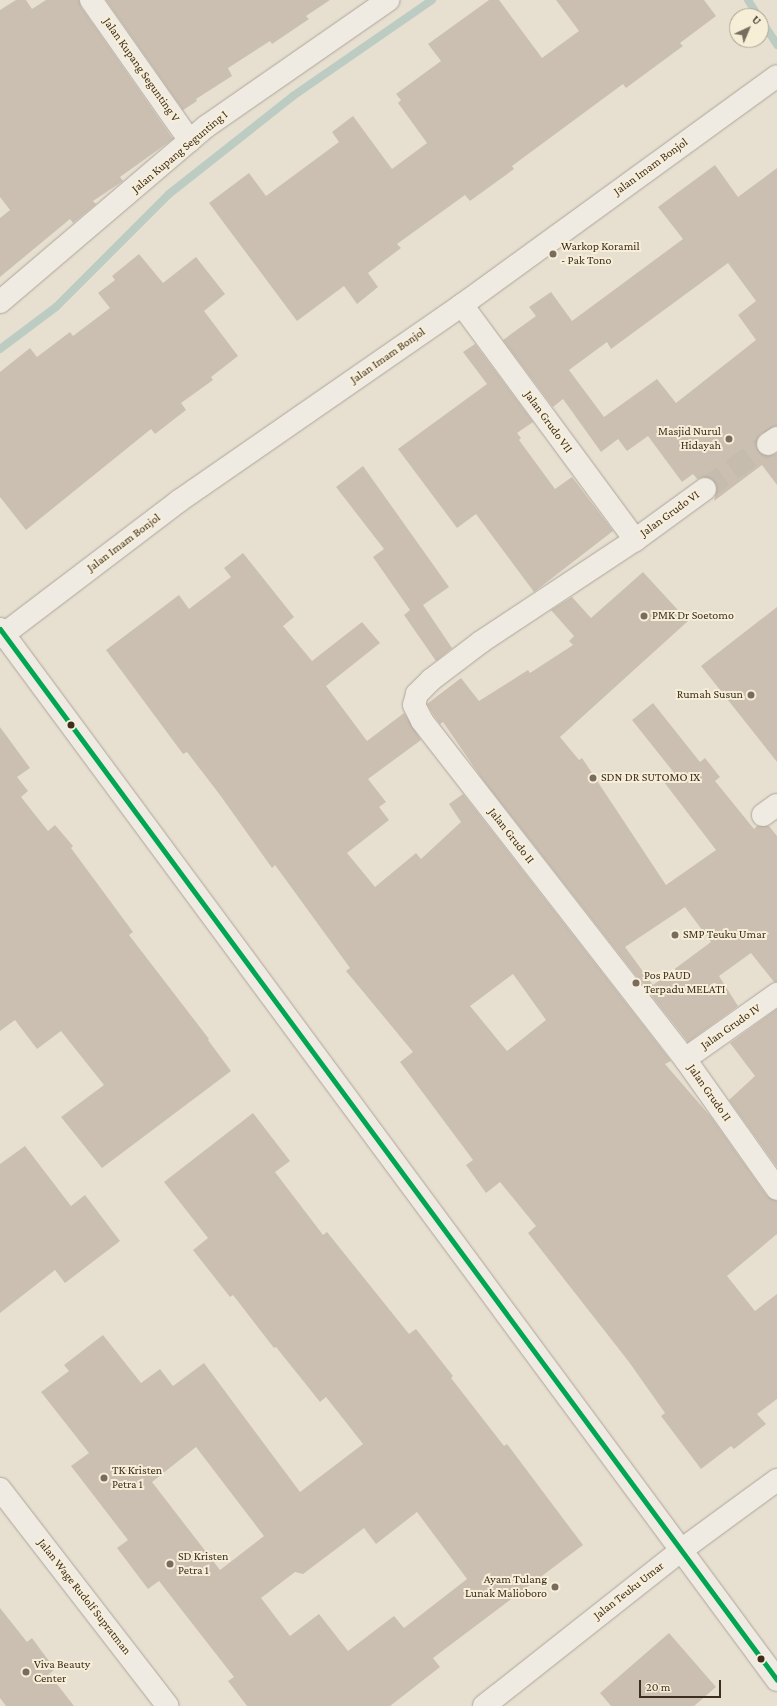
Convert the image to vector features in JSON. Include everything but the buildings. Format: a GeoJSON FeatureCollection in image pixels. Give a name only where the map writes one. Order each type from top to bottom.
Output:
{"type":"FeatureCollection","features":[{"type":"Feature","properties":{"kind":"street","name":"Jalan Kupang Segunting V"},"geometry":{"type":"LineString","coordinates":[[91,0],[190,141]]}},
{"type":"Feature","properties":{"kind":"street","name":"Jalan Kupang Segunting I"},"geometry":{"type":"LineString","coordinates":[[0,302],[226,112],[388,0]]}},
{"type":"Feature","properties":{"kind":"street","name":"Jalan Imam Bonjol"},"geometry":{"type":"LineString","coordinates":[[1,633],[179,501],[462,305],[771,81]]}},
{"type":"Feature","properties":{"kind":"street","name":"Jalan Grudo VII"},"geometry":{"type":"LineString","coordinates":[[462,305],[635,540]]}},
{"type":"Feature","properties":{"kind":"street","name":"Jalan Grudo VI"},"geometry":{"type":"LineString","coordinates":[[635,540],[705,489]]}},
{"type":"Feature","properties":{"kind":"street","name":"Jalan Grudo II"},"geometry":{"type":"LineString","coordinates":[[635,540],[481,642],[431,680],[417,694],[414,704],[422,721],[685,1059],[777,1189]]}},
{"type":"Feature","properties":{"kind":"street"},"geometry":{"type":"LineString","coordinates":[[1,633],[777,1680]]}},
{"type":"Feature","properties":{"kind":"street","name":"Jalan Grudo IV"},"geometry":{"type":"LineString","coordinates":[[685,1059],[777,994]]}},
{"type":"Feature","properties":{"kind":"street","name":"Jalan Teuku Umar"},"geometry":{"type":"LineString","coordinates":[[484,1706],[680,1551],[777,1480]]}},
{"type":"Feature","properties":{"kind":"street","name":"Jalan Wage Rudolf Supratman"},"geometry":{"type":"LineString","coordinates":[[0,1489],[168,1706]]}},
{"type":"Feature","properties":{"kind":"waterway"},"geometry":{"type":"LineString","coordinates":[[0,349],[56,307],[169,194],[293,96],[432,0]]}},
{"type":"Feature","properties":{"kind":"waterway"},"geometry":{"type":"LineString","coordinates":[[748,0],[753,8]]}},
{"type":"Feature","properties":{"kind":"waterway"},"geometry":{"type":"LineString","coordinates":[[769,32],[777,45]]}},
{"type":"Feature","properties":{"kind":"tunnel"},"geometry":{"type":"LineString","coordinates":[[705,489],[768,444]]}},
{"type":"Feature","properties":{"kind":"transit line"},"geometry":{"type":"LineString","coordinates":[[0,629],[777,1680]]}},
{"type":"Feature","properties":{"kind":"place","name":"Warkop Koramil - Pak Tono"},"geometry":{"type":"Point","coordinates":[553,254]}},
{"type":"Feature","properties":{"kind":"place","name":"Masjid Nurul Hidayah"},"geometry":{"type":"Point","coordinates":[729,439]}},
{"type":"Feature","properties":{"kind":"place","name":"PMK Dr Soetomo"},"geometry":{"type":"Point","coordinates":[644,616]}},
{"type":"Feature","properties":{"kind":"place","name":"Rumah Susun"},"geometry":{"type":"Point","coordinates":[751,695]}},
{"type":"Feature","properties":{"kind":"place","name":"SDN DR SUTOMO IX"},"geometry":{"type":"Point","coordinates":[593,778]}},
{"type":"Feature","properties":{"kind":"place","name":"SMP Teuku Umar"},"geometry":{"type":"Point","coordinates":[675,935]}},
{"type":"Feature","properties":{"kind":"place","name":"Pos PAUD Terpadu MELATI"},"geometry":{"type":"Point","coordinates":[636,983]}},
{"type":"Feature","properties":{"kind":"place","name":"TK Kristen Petra 1"},"geometry":{"type":"Point","coordinates":[104,1478]}},
{"type":"Feature","properties":{"kind":"place","name":"SD Kristen Petra 1"},"geometry":{"type":"Point","coordinates":[170,1564]}},
{"type":"Feature","properties":{"kind":"place","name":"Ayam Tulang Lunak Malioboro"},"geometry":{"type":"Point","coordinates":[555,1587]}},
{"type":"Feature","properties":{"kind":"place","name":"Viva Beauty Center"},"geometry":{"type":"Point","coordinates":[26,1672]}}]}
